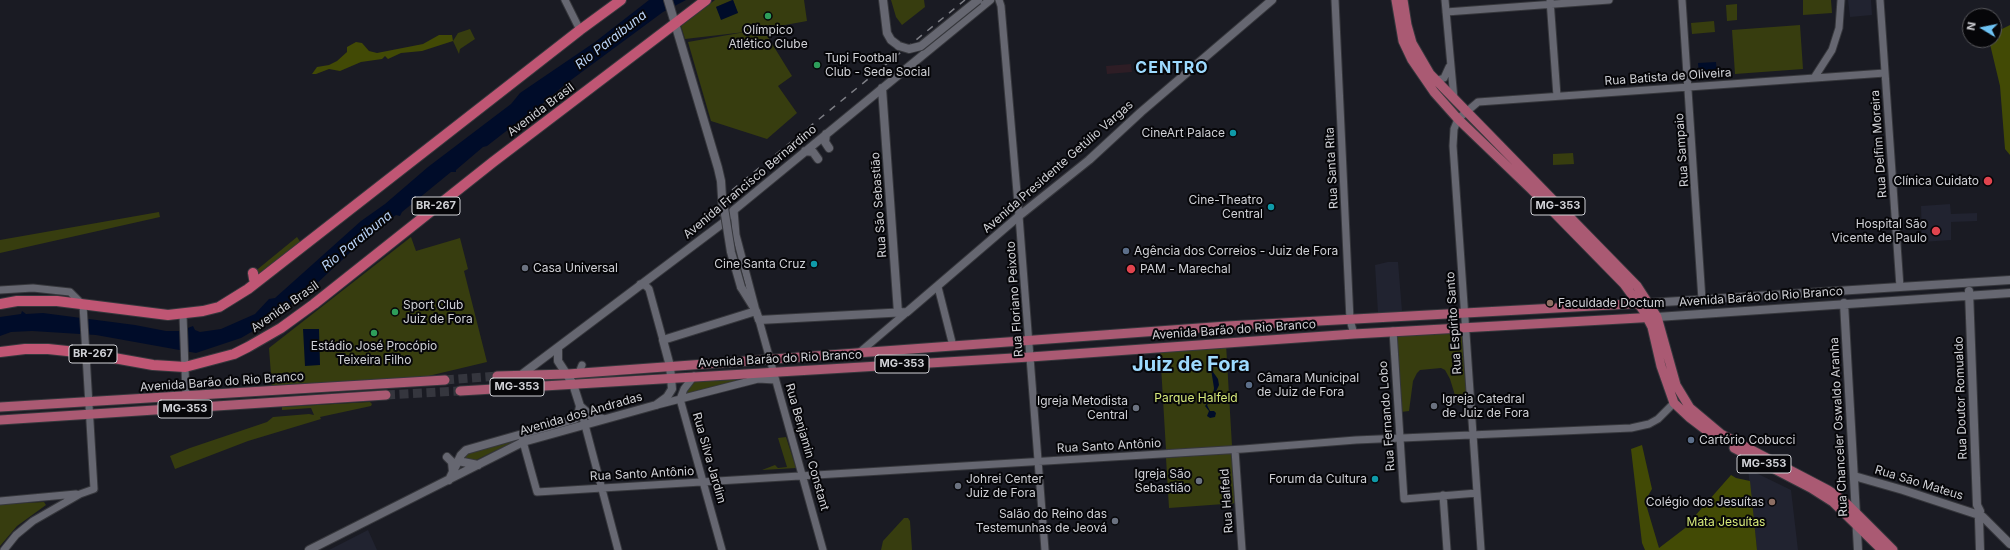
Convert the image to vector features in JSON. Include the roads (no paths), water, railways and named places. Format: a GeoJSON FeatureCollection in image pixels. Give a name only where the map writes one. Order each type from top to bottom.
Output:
{"type":"FeatureCollection","features":[{"type":"Feature","properties":{"kind":"highway"},"geometry":{"type":"LineString","coordinates":[[0,304],[17,301],[56,301],[83,308],[154,313],[183,318],[219,306],[248,289],[255,277],[621,0]]}},
{"type":"Feature","properties":{"kind":"highway","name":"Avenida Brasil"},"geometry":{"type":"LineString","coordinates":[[0,352],[40,349],[86,351],[152,365],[185,364],[234,354],[281,328],[314,304],[674,18],[706,0]]}},
{"type":"Feature","properties":{"kind":"main road"},"geometry":{"type":"LineString","coordinates":[[668,0],[722,181],[724,208],[731,252],[741,287],[756,311],[663,340],[670,366]]}},
{"type":"Feature","properties":{"kind":"main road"},"geometry":{"type":"LineString","coordinates":[[883,0],[886,30],[889,38],[898,46],[909,49],[916,48],[925,43],[978,0]]}},
{"type":"Feature","properties":{"kind":"main road","name":"Avenida Francisco Bernardino"},"geometry":{"type":"LineString","coordinates":[[521,375],[558,349],[674,258],[686,252],[723,223],[734,210],[990,0]]}},
{"type":"Feature","properties":{"kind":"main road","name":"Avenida Presidente Getúlio Vargas"},"geometry":{"type":"LineString","coordinates":[[898,316],[907,312],[938,287],[1019,216],[1089,160],[1141,112],[1272,0]]}},
{"type":"Feature","properties":{"kind":"main road"},"geometry":{"type":"LineString","coordinates":[[1396,0],[1401,30],[1412,60],[1434,92],[1458,119],[1532,190],[1614,273],[1631,293],[1647,317]]}},
{"type":"Feature","properties":{"kind":"main road","name":"MG-353"},"geometry":{"type":"LineString","coordinates":[[1403,0],[1407,25],[1412,43],[1421,62],[1435,81],[1629,277],[1639,304],[1657,317],[1679,392],[1690,408],[1721,434],[1828,490],[1856,513],[1893,550]]}},
{"type":"Feature","properties":{"kind":"main road","name":"Rua São Sebastião"},"geometry":{"type":"LineString","coordinates":[[882,88],[898,316]]}},
{"type":"Feature","properties":{"kind":"main road"},"geometry":{"type":"LineString","coordinates":[[826,134],[825,142],[829,148]]}},
{"type":"Feature","properties":{"kind":"main road"},"geometry":{"type":"LineString","coordinates":[[805,151],[813,152],[818,159]]}},
{"type":"Feature","properties":{"kind":"main road"},"geometry":{"type":"LineString","coordinates":[[674,258],[679,251],[720,219],[724,208]]}},
{"type":"Feature","properties":{"kind":"main road","name":"Avenida Barão do Rio Branco"},"geometry":{"type":"LineString","coordinates":[[497,376],[566,372],[583,369],[670,366],[770,358],[1029,342],[1227,326],[1639,304],[2010,280]]}},
{"type":"Feature","properties":{"kind":"main road","name":"Rua Doutor Romualdo"},"geometry":{"type":"LineString","coordinates":[[1968,283],[1977,513],[1980,550]]}},
{"type":"Feature","properties":{"kind":"main road","name":"Avenida Barão do Rio Branco"},"geometry":{"type":"LineString","coordinates":[[460,391],[694,376],[774,376],[1393,331],[1657,317],[1844,303],[2010,293]]}},
{"type":"Feature","properties":{"kind":"main road","name":"Rua Chanceler Oswaldo Aranha"},"geometry":{"type":"LineString","coordinates":[[1844,303],[1858,550]]}},
{"type":"Feature","properties":{"kind":"main road","name":"Rua Benjamin Constant"},"geometry":{"type":"LineString","coordinates":[[756,311],[759,320]]}},
{"type":"Feature","properties":{"kind":"main road"},"geometry":{"type":"LineString","coordinates":[[759,320],[898,316]]}},
{"type":"Feature","properties":{"kind":"main road","name":"MG-353"},"geometry":{"type":"LineString","coordinates":[[1647,317],[1652,326],[1661,366],[1674,402],[1690,418],[1720,440],[1822,494],[1834,502],[1857,523],[1882,550]]}},
{"type":"Feature","properties":{"kind":"main road"},"geometry":{"type":"LineString","coordinates":[[558,349],[558,360],[573,384],[580,406],[591,416],[605,419]]}},
{"type":"Feature","properties":{"kind":"main road","name":"Avenida dos Andradas"},"geometry":{"type":"LineString","coordinates":[[448,481],[458,461],[466,450],[585,425],[656,405],[670,393],[672,378],[670,366]]}},
{"type":"Feature","properties":{"kind":"main road","name":"Avenida Barão do Rio Branco"},"geometry":{"type":"LineString","coordinates":[[0,407],[445,380]]}},
{"type":"Feature","properties":{"kind":"main road","name":"Avenida Barão do Rio Branco"},"geometry":{"type":"LineString","coordinates":[[0,420],[386,395]]}},
{"type":"Feature","properties":{"kind":"main road"},"geometry":{"type":"LineString","coordinates":[[1674,402],[1680,403],[1704,424],[1710,426]]}},
{"type":"Feature","properties":{"kind":"main road","name":"Avenida dos Andradas"},"geometry":{"type":"LineString","coordinates":[[308,550],[448,481],[478,465],[522,438],[575,419],[578,416],[580,406]]}},
{"type":"Feature","properties":{"kind":"main road"},"geometry":{"type":"LineString","coordinates":[[447,457],[452,462],[453,472]]}},
{"type":"Feature","properties":{"kind":"main road"},"geometry":{"type":"LineString","coordinates":[[458,461],[478,465]]}},
{"type":"Feature","properties":{"kind":"main road","name":"Rua São Mateus"},"geometry":{"type":"LineString","coordinates":[[1854,476],[1977,513],[2010,544]]}},
{"type":"Feature","properties":{"kind":"street"},"geometry":{"type":"LineString","coordinates":[[566,0],[580,30]]}},
{"type":"Feature","properties":{"kind":"street","name":"Rua Floriano Peixoto"},"geometry":{"type":"LineString","coordinates":[[998,0],[1001,6],[1019,216],[1045,550]]}},
{"type":"Feature","properties":{"kind":"street","name":"Rua Santa Rita"},"geometry":{"type":"LineString","coordinates":[[1335,0],[1350,320],[1354,334]]}},
{"type":"Feature","properties":{"kind":"street"},"geometry":{"type":"LineString","coordinates":[[1445,0],[1454,101]]}},
{"type":"Feature","properties":{"kind":"street"},"geometry":{"type":"LineString","coordinates":[[1446,12],[1550,2],[1609,0]]}},
{"type":"Feature","properties":{"kind":"street","name":"Rua Sampaio"},"geometry":{"type":"LineString","coordinates":[[1682,0],[1702,300]]}},
{"type":"Feature","properties":{"kind":"street"},"geometry":{"type":"LineString","coordinates":[[1814,78],[1832,50],[1839,28],[1841,0]]}},
{"type":"Feature","properties":{"kind":"street","name":"Rua Delfim Moreira"},"geometry":{"type":"LineString","coordinates":[[1880,0],[1900,287]]}},
{"type":"Feature","properties":{"kind":"street"},"geometry":{"type":"LineString","coordinates":[[1550,2],[1557,96]]}},
{"type":"Feature","properties":{"kind":"street"},"geometry":{"type":"LineString","coordinates":[[1435,81],[1444,78],[1450,64]]}},
{"type":"Feature","properties":{"kind":"street","name":"Rua Batista de Oliveira"},"geometry":{"type":"LineString","coordinates":[[1458,119],[1478,102],[1885,73]]}},
{"type":"Feature","properties":{"kind":"street","name":"Rua Espírito Santo"},"geometry":{"type":"LineString","coordinates":[[1458,119],[1454,129],[1453,146],[1482,550]]}},
{"type":"Feature","properties":{"kind":"street","name":"Rua Benjamin Constant"},"geometry":{"type":"LineString","coordinates":[[734,210],[736,234],[756,311]]}},
{"type":"Feature","properties":{"kind":"street"},"geometry":{"type":"LineString","coordinates":[[640,284],[649,289],[663,340]]}},
{"type":"Feature","properties":{"kind":"street"},"geometry":{"type":"LineString","coordinates":[[938,287],[953,346]]}},
{"type":"Feature","properties":{"kind":"street"},"geometry":{"type":"LineString","coordinates":[[0,290],[33,288],[70,292],[83,308],[94,489],[80,494],[45,514],[25,528],[4,550]]}},
{"type":"Feature","properties":{"kind":"street"},"geometry":{"type":"LineString","coordinates":[[860,352],[898,316]]}},
{"type":"Feature","properties":{"kind":"street"},"geometry":{"type":"LineString","coordinates":[[183,318],[186,396]]}},
{"type":"Feature","properties":{"kind":"street","name":"Rua Benjamin Constant"},"geometry":{"type":"LineString","coordinates":[[759,320],[824,550]]}},
{"type":"Feature","properties":{"kind":"street","name":"Rua Fernando Lobo"},"geometry":{"type":"LineString","coordinates":[[1393,331],[1404,499],[1443,495]]}},
{"type":"Feature","properties":{"kind":"street","name":"Rua Silva Jardim"},"geometry":{"type":"LineString","coordinates":[[694,376],[684,389],[680,400],[722,550]]}},
{"type":"Feature","properties":{"kind":"street","name":"Avenida dos Andradas"},"geometry":{"type":"LineString","coordinates":[[656,405],[774,376]]}},
{"type":"Feature","properties":{"kind":"street","name":"Rua Santo Antônio"},"geometry":{"type":"LineString","coordinates":[[522,438],[537,492],[1235,450],[1400,438],[1639,427],[1658,419],[1674,402]]}},
{"type":"Feature","properties":{"kind":"street"},"geometry":{"type":"LineString","coordinates":[[580,406],[618,550]]}},
{"type":"Feature","properties":{"kind":"street","name":"Rua Halfeld"},"geometry":{"type":"LineString","coordinates":[[1235,450],[1242,550]]}},
{"type":"Feature","properties":{"kind":"street"},"geometry":{"type":"LineString","coordinates":[[1448,550],[1443,495],[1477,493]]}},
{"type":"Feature","properties":{"kind":"street"},"geometry":{"type":"LineString","coordinates":[[0,501],[80,494]]}},
{"type":"Feature","properties":{"kind":"street"},"geometry":{"type":"LineString","coordinates":[[45,498],[50,504],[45,514]]}},
{"type":"Feature","properties":{"kind":"water","name":"Rio Paraibuna"},"geometry":{"type":"Polygon","coordinates":[[[649,0],[686,0],[663,12],[567,83],[542,104],[539,116],[534,115],[523,118],[487,146],[483,147],[456,170],[456,172],[451,172],[402,212],[400,216],[396,215],[356,247],[313,287],[295,300],[284,313],[241,338],[196,353],[96,335],[32,331],[11,332],[0,336],[0,317],[21,314],[22,311],[26,314],[43,313],[135,325],[166,331],[180,331],[193,326],[195,330],[200,332],[221,329],[255,314],[269,299],[275,298],[361,221],[385,204],[428,167],[511,104],[520,93],[595,42],[649,0]]]}},
{"type":"Feature","properties":{"kind":"water"},"geometry":{"type":"Polygon","coordinates":[[[733,0],[738,13],[721,20],[716,7],[733,0]]]}},
{"type":"Feature","properties":{"kind":"water"},"geometry":{"type":"Polygon","coordinates":[[[1716,62],[1717,73],[1699,74],[1698,63],[1716,62]]]}},
{"type":"Feature","properties":{"kind":"water"},"geometry":{"type":"Polygon","coordinates":[[[303,329],[319,329],[320,365],[305,366],[303,329]]]}},
{"type":"Feature","properties":{"kind":"water"},"geometry":{"type":"Polygon","coordinates":[[[1211,369],[1218,379],[1219,385],[1212,400],[1207,405],[1210,411],[1214,411],[1216,413],[1215,417],[1210,418],[1207,416],[1209,411],[1205,406],[1213,396],[1214,388],[1211,369]]]}},
{"type":"Feature","properties":{"kind":"tunnel"},"geometry":{"type":"LineString","coordinates":[[445,380],[497,376]]}},
{"type":"Feature","properties":{"kind":"tunnel"},"geometry":{"type":"LineString","coordinates":[[386,395],[460,391]]}},
{"type":"Feature","properties":{"kind":"railway"},"geometry":{"type":"LineString","coordinates":[[732,190],[965,0]]}},
{"type":"Feature","properties":{"kind":"place","name":"Olímpico Atlético Clube"},"geometry":{"type":"Point","coordinates":[768,16]}},
{"type":"Feature","properties":{"kind":"place","name":"Tupi Football Club - Sede Social"},"geometry":{"type":"Point","coordinates":[817,65]}},
{"type":"Feature","properties":{"kind":"place","name":"CineArt Palace"},"geometry":{"type":"Point","coordinates":[1233,133]}},
{"type":"Feature","properties":{"kind":"place","name":"Clínica Cuidato"},"geometry":{"type":"Point","coordinates":[1988,181]}},
{"type":"Feature","properties":{"kind":"place","name":"Cine-Theatro Central"},"geometry":{"type":"Point","coordinates":[1271,207]}},
{"type":"Feature","properties":{"kind":"place","name":"Hospital São Vicente de Paulo"},"geometry":{"type":"Point","coordinates":[1936,231]}},
{"type":"Feature","properties":{"kind":"place","name":"Agência dos Correios - Juiz de Fora"},"geometry":{"type":"Point","coordinates":[1126,251]}},
{"type":"Feature","properties":{"kind":"place","name":"Cine Santa Cruz"},"geometry":{"type":"Point","coordinates":[814,264]}},
{"type":"Feature","properties":{"kind":"place","name":"Casa Universal"},"geometry":{"type":"Point","coordinates":[525,268]}},
{"type":"Feature","properties":{"kind":"place","name":"PAM - Marechal"},"geometry":{"type":"Point","coordinates":[1131,269]}},
{"type":"Feature","properties":{"kind":"place","name":"Faculdade Doctum"},"geometry":{"type":"Point","coordinates":[1550,303]}},
{"type":"Feature","properties":{"kind":"place","name":"Sport Club Juiz de Fora"},"geometry":{"type":"Point","coordinates":[395,312]}},
{"type":"Feature","properties":{"kind":"place","name":"Estádio José Procópio Teixeira Filho"},"geometry":{"type":"Point","coordinates":[374,333]}},
{"type":"Feature","properties":{"kind":"place","name":"Câmara Municipal de Juiz de Fora"},"geometry":{"type":"Point","coordinates":[1249,385]}},
{"type":"Feature","properties":{"kind":"place","name":"Igreja Catedral de Juiz de Fora"},"geometry":{"type":"Point","coordinates":[1434,406]}},
{"type":"Feature","properties":{"kind":"place","name":"Igreja Metodista Central"},"geometry":{"type":"Point","coordinates":[1136,408]}},
{"type":"Feature","properties":{"kind":"place","name":"Cartório Cobucci"},"geometry":{"type":"Point","coordinates":[1691,440]}},
{"type":"Feature","properties":{"kind":"place","name":"Forum da Cultura"},"geometry":{"type":"Point","coordinates":[1375,479]}},
{"type":"Feature","properties":{"kind":"place","name":"Igreja São Sebastião"},"geometry":{"type":"Point","coordinates":[1199,481]}},
{"type":"Feature","properties":{"kind":"place","name":"Johrei Center Juiz de Fora"},"geometry":{"type":"Point","coordinates":[958,486]}},
{"type":"Feature","properties":{"kind":"place","name":"Colégio dos Jesuítas"},"geometry":{"type":"Point","coordinates":[1772,502]}},
{"type":"Feature","properties":{"kind":"place","name":"Salão do Reino das Testemunhas de Jeová"},"geometry":{"type":"Point","coordinates":[1115,521]}},
{"type":"Feature","properties":{"kind":"district","name":"CENTRO"},"geometry":{"type":"Point","coordinates":[1172,68]}},
{"type":"Feature","properties":{"kind":"district","name":"Juiz de Fora"},"geometry":{"type":"Point","coordinates":[1191,365]}},
{"type":"Feature","properties":{"kind":"park label","name":"Parque Halfeld"},"geometry":{"type":"Point","coordinates":[1196,398]}},
{"type":"Feature","properties":{"kind":"park label","name":"Mata Jesuítas"},"geometry":{"type":"Point","coordinates":[1726,522]}}]}
